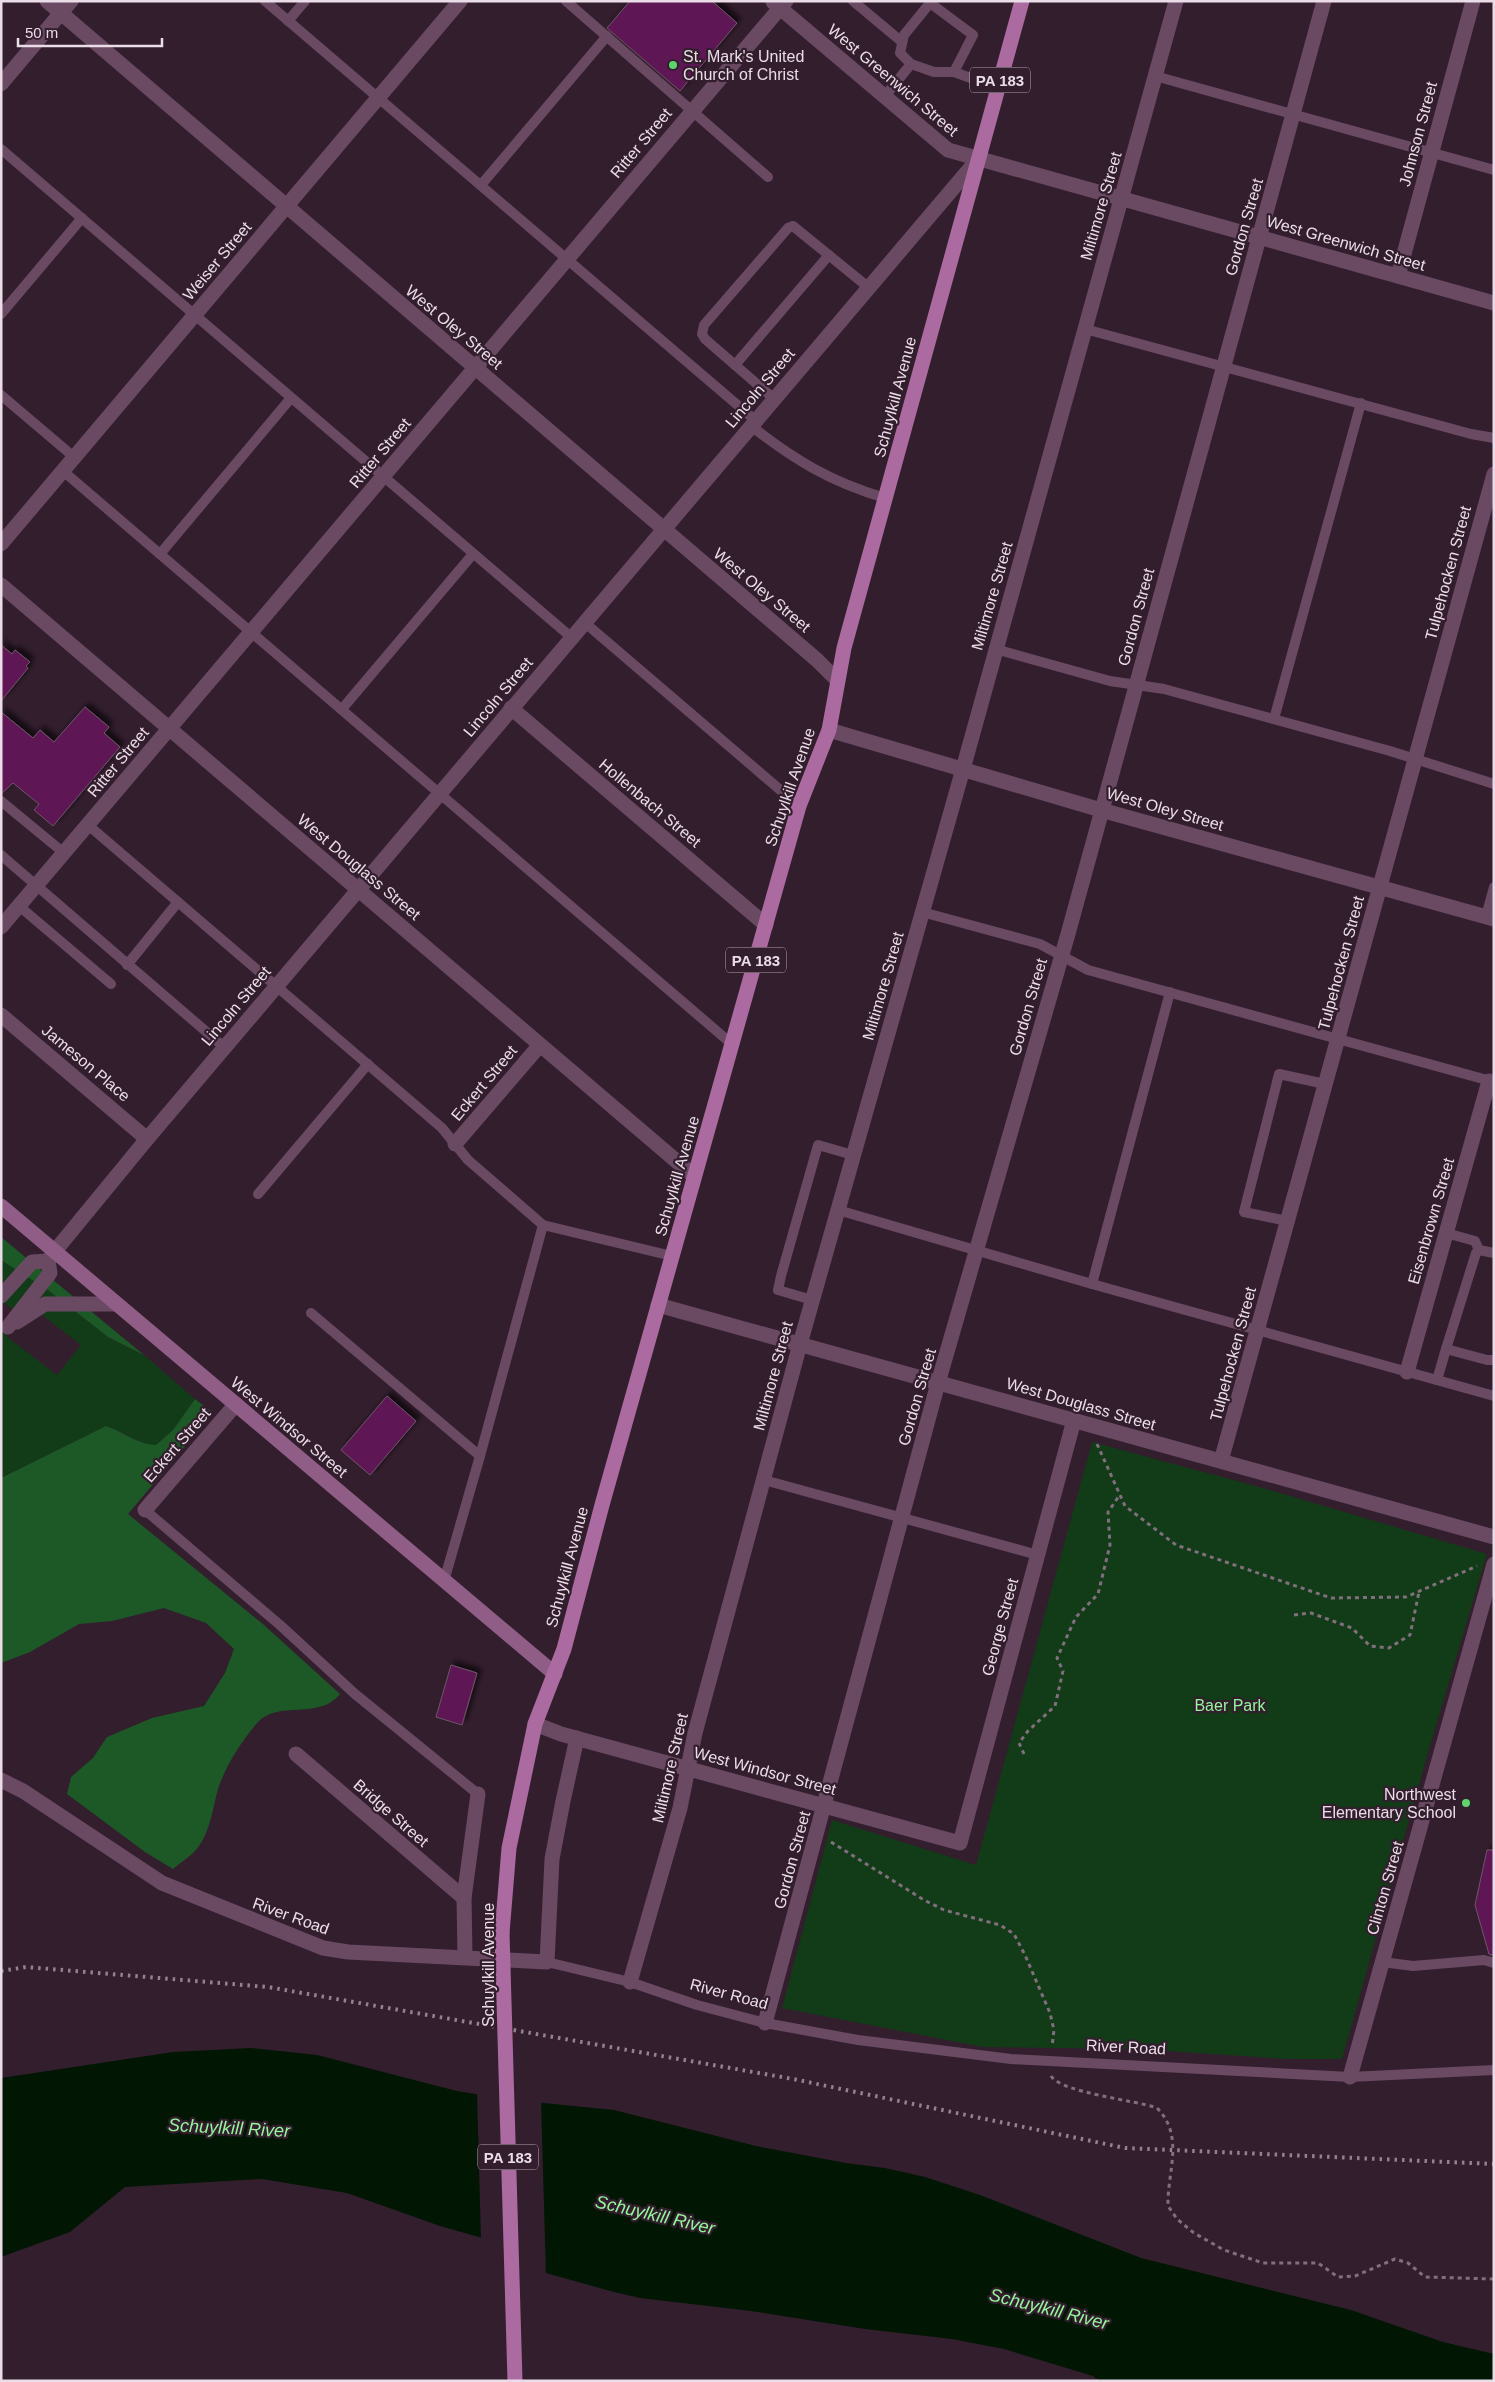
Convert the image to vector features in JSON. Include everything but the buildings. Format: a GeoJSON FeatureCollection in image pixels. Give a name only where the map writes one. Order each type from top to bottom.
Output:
{"type":"FeatureCollection","features":[{"type":"Feature","properties":{"kind":"main road","name":"Schuylkill Avenue"},"geometry":{"type":"LineString","coordinates":[[515,2381],[502,1933],[509,1848],[535,1724],[555,1674],[569,1631],[658,1305],[733,1046],[799,806],[829,730],[844,648],[1022,1]]}},
{"type":"Feature","properties":{"kind":"main road","name":"West Windsor Street"},"geometry":{"type":"LineString","coordinates":[[1,1206],[52,1256],[117,1304],[555,1674]]}},
{"type":"Feature","properties":{"kind":"street","name":"West Oley Street"},"geometry":{"type":"LineString","coordinates":[[47,1],[817,660],[838,681]]}},
{"type":"Feature","properties":{"kind":"street"},"geometry":{"type":"LineString","coordinates":[[1,84],[71,1]]}},
{"type":"Feature","properties":{"kind":"street","name":"Weiser Street"},"geometry":{"type":"LineString","coordinates":[[1,544],[460,1]]}},
{"type":"Feature","properties":{"kind":"street","name":"Miltimore Street"},"geometry":{"type":"LineString","coordinates":[[630,1982],[680,1808],[695,1733],[812,1300],[963,769],[1176,1]]}},
{"type":"Feature","properties":{"kind":"street","name":"Gordon Street"},"geometry":{"type":"LineString","coordinates":[[766,2023],[938,1383],[1060,955],[1068,934],[1324,1]]}},
{"type":"Feature","properties":{"kind":"street","name":"Johnson Street"},"geometry":{"type":"LineString","coordinates":[[1398,276],[1473,1]]}},
{"type":"Feature","properties":{"kind":"street","name":"West Greenwich Street"},"geometry":{"type":"LineString","coordinates":[[780,3],[948,150],[1494,303]]}},
{"type":"Feature","properties":{"kind":"street","name":"Ritter Street"},"geometry":{"type":"LineString","coordinates":[[1,927],[567,259],[780,3]]}},
{"type":"Feature","properties":{"kind":"street","name":"Lincoln Street"},"geometry":{"type":"LineString","coordinates":[[5,1330],[50,1272],[52,1256],[147,1139],[978,158]]}},
{"type":"Feature","properties":{"kind":"street","name":"Tulpehocken Street"},"geometry":{"type":"LineString","coordinates":[[1221,1461],[1494,474]]}},
{"type":"Feature","properties":{"kind":"street","name":"West Douglass Street"},"geometry":{"type":"LineString","coordinates":[[1,584],[694,1176]]}},
{"type":"Feature","properties":{"kind":"street","name":"Hollenbach Street"},"geometry":{"type":"LineString","coordinates":[[511,708],[766,925]]}},
{"type":"Feature","properties":{"kind":"street","name":"West Oley Street"},"geometry":{"type":"LineString","coordinates":[[829,730],[1101,810],[1490,918]]}},
{"type":"Feature","properties":{"kind":"street","name":"Jameson Place"},"geometry":{"type":"LineString","coordinates":[[1,1015],[147,1139]]}},
{"type":"Feature","properties":{"kind":"street","name":"Eckert Street"},"geometry":{"type":"LineString","coordinates":[[455,1144],[540,1045]]}},
{"type":"Feature","properties":{"kind":"street","name":"Eisenbrown Street"},"geometry":{"type":"LineString","coordinates":[[1407,1372],[1492,1081]]}},
{"type":"Feature","properties":{"kind":"street"},"geometry":{"type":"LineString","coordinates":[[1,1296],[32,1262],[52,1256]]}},
{"type":"Feature","properties":{"kind":"street","name":"Lincoln Street"},"geometry":{"type":"LineString","coordinates":[[5,1330],[45,1304],[117,1304]]}},
{"type":"Feature","properties":{"kind":"street","name":"West Douglass Street"},"geometry":{"type":"LineString","coordinates":[[658,1305],[1494,1538]]}},
{"type":"Feature","properties":{"kind":"street","name":"Eckert Street"},"geometry":{"type":"LineString","coordinates":[[145,1510],[236,1404]]}},
{"type":"Feature","properties":{"kind":"street","name":"George Street"},"geometry":{"type":"LineString","coordinates":[[960,1843],[1038,1554],[1082,1422]]}},
{"type":"Feature","properties":{"kind":"street","name":"Clinton Street"},"geometry":{"type":"LineString","coordinates":[[1350,2077],[1490,1563]]}},
{"type":"Feature","properties":{"kind":"street","name":"West Windsor Street"},"geometry":{"type":"LineString","coordinates":[[535,1724],[561,1734],[960,1843]]}},
{"type":"Feature","properties":{"kind":"street"},"geometry":{"type":"LineString","coordinates":[[547,1962],[552,1859],[578,1738]]}},
{"type":"Feature","properties":{"kind":"street","name":"Bridge Street"},"geometry":{"type":"LineString","coordinates":[[296,1754],[464,1898]]}},
{"type":"Feature","properties":{"kind":"street","name":"River Road"},"geometry":{"type":"LineString","coordinates":[[1,1780],[23,1791],[162,1883],[323,1948],[348,1952],[464,1956],[547,1962]]}},
{"type":"Feature","properties":{"kind":"street","name":"Schuylkill Avenue"},"geometry":{"type":"LineString","coordinates":[[464,1956],[464,1898],[478,1794]]}},
{"type":"Feature","properties":{"kind":"lane"},"geometry":{"type":"LineString","coordinates":[[266,1],[567,259],[787,454],[850,487],[885,498]]}},
{"type":"Feature","properties":{"kind":"lane"},"geometry":{"type":"LineString","coordinates":[[288,21],[305,1]]}},
{"type":"Feature","properties":{"kind":"lane"},"geometry":{"type":"LineString","coordinates":[[566,1],[768,177]]}},
{"type":"Feature","properties":{"kind":"lane"},"geometry":{"type":"LineString","coordinates":[[854,1],[902,42]]}},
{"type":"Feature","properties":{"kind":"lane"},"geometry":{"type":"LineString","coordinates":[[954,72],[973,35],[930,3],[904,36],[900,53],[911,64],[934,72],[954,72],[998,88]]}},
{"type":"Feature","properties":{"kind":"lane"},"geometry":{"type":"LineString","coordinates":[[481,185],[607,36]]}},
{"type":"Feature","properties":{"kind":"lane"},"geometry":{"type":"LineString","coordinates":[[885,96],[911,64]]}},
{"type":"Feature","properties":{"kind":"lane"},"geometry":{"type":"LineString","coordinates":[[1155,76],[1494,170]]}},
{"type":"Feature","properties":{"kind":"lane"},"geometry":{"type":"LineString","coordinates":[[1,150],[571,637]]}},
{"type":"Feature","properties":{"kind":"lane"},"geometry":{"type":"LineString","coordinates":[[1,314],[82,218]]}},
{"type":"Feature","properties":{"kind":"lane"},"geometry":{"type":"LineString","coordinates":[[774,398],[705,339],[702,334],[704,325],[788,228],[793,226],[868,287]]}},
{"type":"Feature","properties":{"kind":"lane"},"geometry":{"type":"LineString","coordinates":[[736,365],[829,255]]}},
{"type":"Feature","properties":{"kind":"lane"},"geometry":{"type":"LineString","coordinates":[[1085,330],[1471,434],[1494,438]]}},
{"type":"Feature","properties":{"kind":"lane"},"geometry":{"type":"LineString","coordinates":[[1,395],[74,457]]}},
{"type":"Feature","properties":{"kind":"lane"},"geometry":{"type":"LineString","coordinates":[[160,554],[291,398]]}},
{"type":"Feature","properties":{"kind":"lane"},"geometry":{"type":"LineString","coordinates":[[1274,719],[1361,403]]}},
{"type":"Feature","properties":{"kind":"lane"},"geometry":{"type":"LineString","coordinates":[[63,471],[440,792],[460,813],[733,1046]]}},
{"type":"Feature","properties":{"kind":"lane"},"geometry":{"type":"LineString","coordinates":[[342,709],[473,554]]}},
{"type":"Feature","properties":{"kind":"lane"},"geometry":{"type":"LineString","coordinates":[[584,622],[799,806]]}},
{"type":"Feature","properties":{"kind":"lane"},"geometry":{"type":"LineString","coordinates":[[996,650],[1110,681],[1164,688],[1415,759],[1494,784]]}},
{"type":"Feature","properties":{"kind":"lane"},"geometry":{"type":"LineString","coordinates":[[1,801],[64,853]]}},
{"type":"Feature","properties":{"kind":"lane"},"geometry":{"type":"LineString","coordinates":[[88,825],[442,1128],[468,1160],[543,1225],[672,1256]]}},
{"type":"Feature","properties":{"kind":"lane"},"geometry":{"type":"LineString","coordinates":[[1,855],[224,1047]]}},
{"type":"Feature","properties":{"kind":"lane"},"geometry":{"type":"LineString","coordinates":[[1490,918],[1494,887]]}},
{"type":"Feature","properties":{"kind":"lane"},"geometry":{"type":"LineString","coordinates":[[127,964],[178,902]]}},
{"type":"Feature","properties":{"kind":"lane"},"geometry":{"type":"LineString","coordinates":[[19,906],[111,984]]}},
{"type":"Feature","properties":{"kind":"lane"},"geometry":{"type":"LineString","coordinates":[[922,912],[1040,944],[1088,970],[1492,1081]]}},
{"type":"Feature","properties":{"kind":"lane"},"geometry":{"type":"LineString","coordinates":[[1092,1284],[1170,992]]}},
{"type":"Feature","properties":{"kind":"lane"},"geometry":{"type":"LineString","coordinates":[[258,1194],[368,1064]]}},
{"type":"Feature","properties":{"kind":"lane"},"geometry":{"type":"LineString","coordinates":[[1287,1221],[1244,1212],[1279,1074],[1325,1084]]}},
{"type":"Feature","properties":{"kind":"lane"},"geometry":{"type":"LineString","coordinates":[[812,1300],[778,1290],[786,1257],[818,1145],[853,1155]]}},
{"type":"Feature","properties":{"kind":"lane"},"geometry":{"type":"LineString","coordinates":[[838,1210],[1092,1284],[1494,1396]]}},
{"type":"Feature","properties":{"kind":"lane"},"geometry":{"type":"LineString","coordinates":[[444,1581],[543,1225]]}},
{"type":"Feature","properties":{"kind":"lane"},"geometry":{"type":"LineString","coordinates":[[1437,1380],[1479,1250],[1475,1241],[1446,1234]]}},
{"type":"Feature","properties":{"kind":"lane"},"geometry":{"type":"LineString","coordinates":[[1479,1250],[1494,1253]]}},
{"type":"Feature","properties":{"kind":"lane"},"geometry":{"type":"LineString","coordinates":[[311,1313],[480,1456]]}},
{"type":"Feature","properties":{"kind":"lane"},"geometry":{"type":"LineString","coordinates":[[1446,1349],[1487,1360],[1494,1360]]}},
{"type":"Feature","properties":{"kind":"lane"},"geometry":{"type":"LineString","coordinates":[[764,1480],[1038,1554]]}},
{"type":"Feature","properties":{"kind":"lane"},"geometry":{"type":"LineString","coordinates":[[145,1510],[280,1625],[355,1694],[478,1794]]}},
{"type":"Feature","properties":{"kind":"lane"},"geometry":{"type":"LineString","coordinates":[[1382,1962],[1413,1966],[1484,1960],[1494,1963]]}},
{"type":"Feature","properties":{"kind":"lane","name":"River Road"},"geometry":{"type":"LineString","coordinates":[[547,1962],[630,1982],[697,2005],[766,2023],[858,2040],[1011,2059],[1350,2077],[1494,2070]]}},
{"type":"Feature","properties":{"kind":"path"},"geometry":{"type":"LineString","coordinates":[[1082,1422],[1124,1506],[1176,1545],[1331,1598],[1406,1598],[1490,1563]]}},
{"type":"Feature","properties":{"kind":"path"},"geometry":{"type":"LineString","coordinates":[[1024,1754],[1019,1742],[1055,1706],[1063,1671],[1057,1658],[1076,1617],[1098,1594],[1110,1545],[1108,1512],[1120,1495]]}},
{"type":"Feature","properties":{"kind":"path"},"geometry":{"type":"LineString","coordinates":[[1294,1615],[1311,1613],[1352,1628],[1370,1646],[1390,1648],[1410,1634],[1420,1592]]}},
{"type":"Feature","properties":{"kind":"path"},"geometry":{"type":"LineString","coordinates":[[818,1834],[924,1900],[944,1910],[1000,1925],[1014,1934],[1050,2013],[1054,2030],[1050,2074],[1055,2082],[1094,2094],[1144,2103],[1158,2108],[1165,2116],[1172,2130],[1174,2150],[1168,2206],[1177,2219],[1194,2233],[1224,2250],[1264,2263],[1318,2263],[1338,2277],[1355,2276],[1396,2259],[1408,2263],[1425,2277],[1494,2279]]}},
{"type":"Feature","properties":{"kind":"green space"},"geometry":{"type":"Polygon","coordinates":[[[1,1237],[144,1355],[108,1337],[48,1290],[1,1260],[1,1237]]]}},
{"type":"Feature","properties":{"kind":"green space"},"geometry":{"type":"Polygon","coordinates":[[[1,1260],[48,1290],[108,1337],[144,1355],[195,1399],[173,1430],[156,1445],[137,1440],[106,1426],[1,1478],[1,1327],[14,1310],[1,1301],[1,1260]],[[29,1305],[6,1336],[57,1375],[81,1345],[29,1305]]]}},
{"type":"Feature","properties":{"kind":"green space"},"geometry":{"type":"Polygon","coordinates":[[[195,1399],[213,1413],[128,1514],[264,1625],[340,1694],[331,1702],[321,1707],[276,1712],[266,1716],[257,1723],[225,1771],[203,1840],[194,1852],[173,1869],[145,1852],[67,1794],[71,1777],[93,1758],[107,1737],[152,1718],[204,1706],[225,1673],[234,1649],[206,1623],[164,1608],[112,1621],[79,1624],[30,1652],[1,1663],[1,1478],[106,1426],[137,1440],[156,1445],[173,1430],[195,1399]]]}},
{"type":"Feature","properties":{"kind":"green space","name":"Baer Park"},"geometry":{"type":"Polygon","coordinates":[[[1092,1442],[1263,1488],[1487,1554],[1429,1749],[1342,2059],[1286,2059],[1137,2049],[983,2047],[782,2008],[832,1820],[976,1865],[1092,1442]]]}},
{"type":"Feature","properties":{"kind":"water","name":"Schuylkill River"},"geometry":{"type":"Polygon","coordinates":[[[251,2048],[317,2055],[457,2091],[513,2100],[614,2110],[756,2146],[846,2163],[885,2168],[925,2177],[980,2195],[1141,2258],[1351,2310],[1443,2342],[1494,2354],[1494,2381],[1100,2381],[1093,2376],[1004,2349],[952,2339],[865,2329],[751,2311],[640,2298],[614,2292],[546,2273],[500,2243],[440,2226],[347,2193],[262,2179],[125,2187],[70,2232],[1,2257],[1,2078],[173,2052],[251,2048]]]}},
{"type":"Feature","properties":{"kind":"pier"},"geometry":{"type":"Polygon","coordinates":[[[477,2092],[541,2100],[546,2276],[513,2252],[481,2240],[477,2092]]]}},
{"type":"Feature","properties":{"kind":"railway"},"geometry":{"type":"LineString","coordinates":[[1,1971],[26,1967],[268,1987],[793,2079],[1125,2148],[1494,2164]]}},
{"type":"Feature","properties":{"kind":"place","name":"St. Mark's United Church of Christ"},"geometry":{"type":"Point","coordinates":[673,65]}},
{"type":"Feature","properties":{"kind":"place","name":"Northwest Elementary School"},"geometry":{"type":"Point","coordinates":[1466,1803]}}]}
